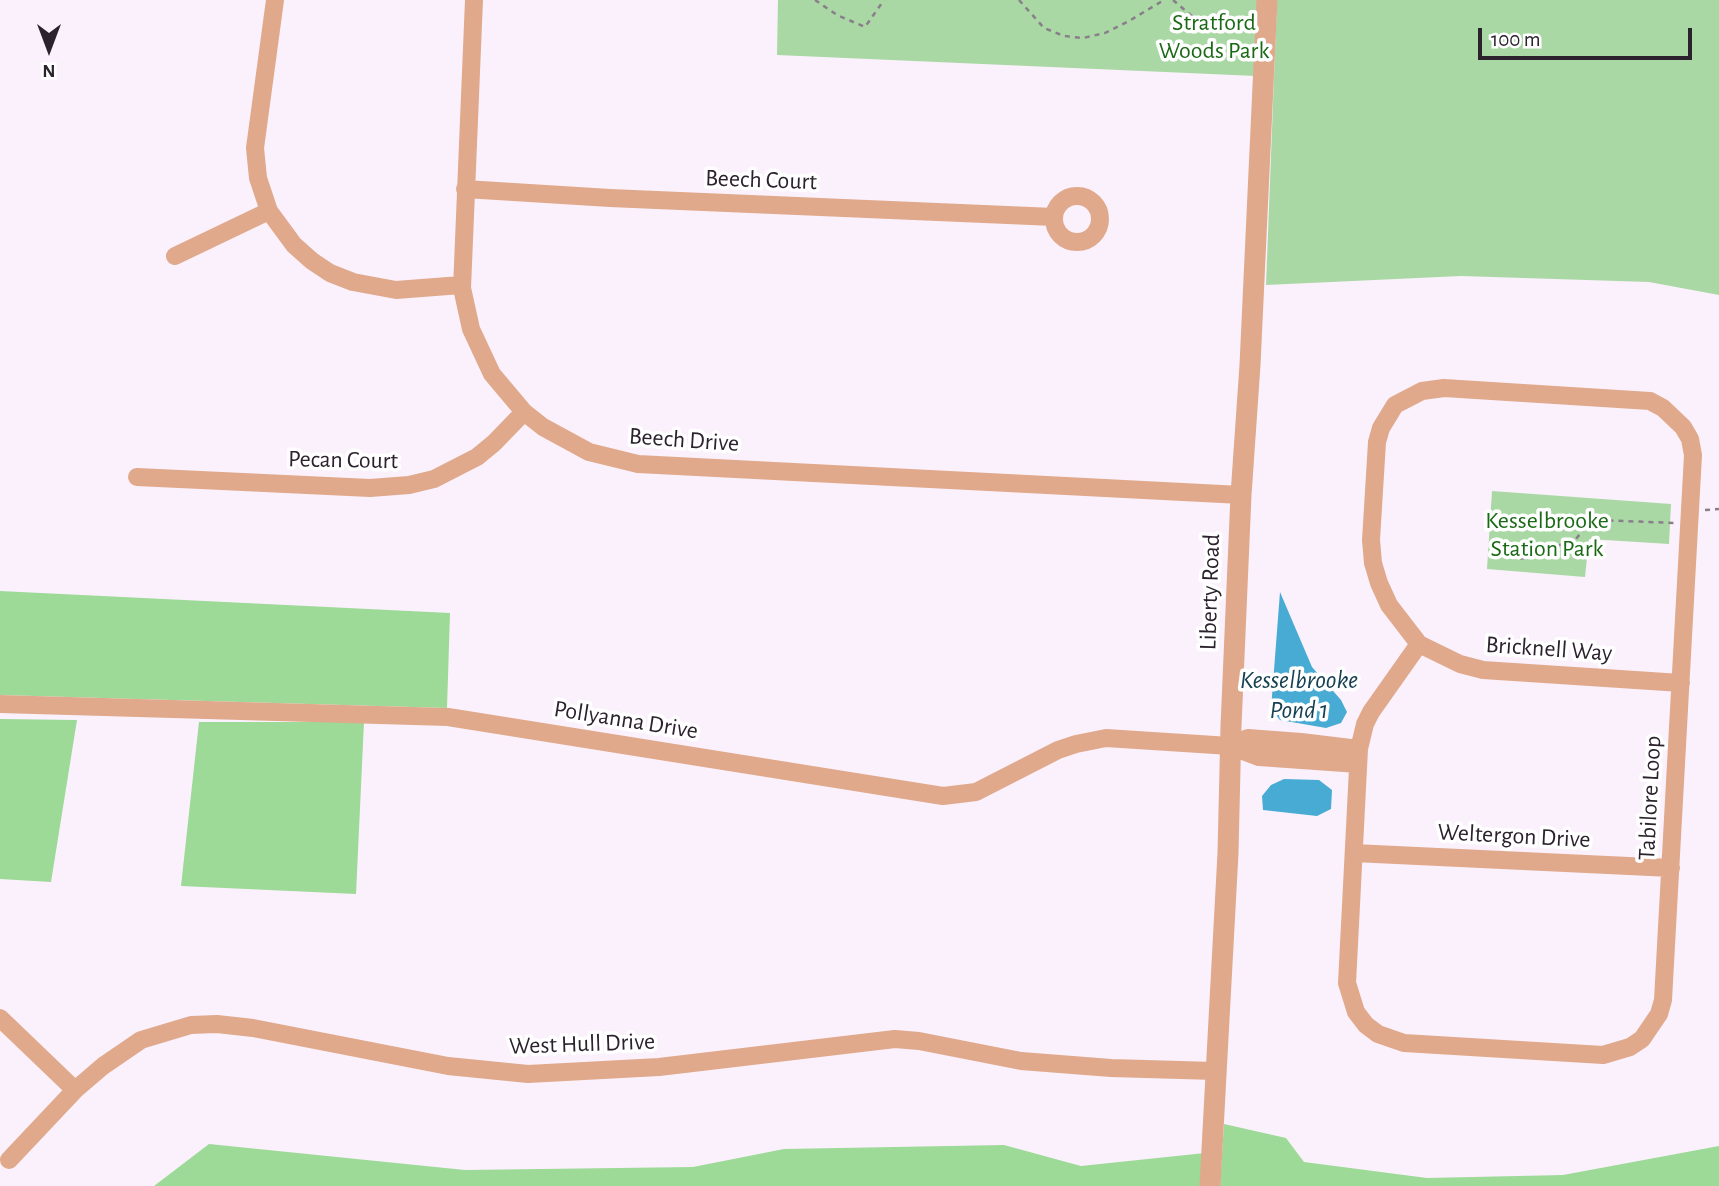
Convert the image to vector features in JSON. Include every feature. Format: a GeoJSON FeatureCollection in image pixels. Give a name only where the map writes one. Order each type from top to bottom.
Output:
{"type":"FeatureCollection","features":[{"type":"Feature","properties":{"kind":"street"},"geometry":{"type":"LineString","coordinates":[[275,0],[255,148],[258,178],[269,211],[294,245],[312,261],[330,273],[352,282],[396,290],[461,285]]}},
{"type":"Feature","properties":{"kind":"street","name":"Beech Drive"},"geometry":{"type":"LineString","coordinates":[[474,0],[461,285],[471,329],[492,374],[524,412],[543,427],[577,447],[612,459],[638,464],[1241,495]]}},
{"type":"Feature","properties":{"kind":"street","name":"Liberty Road"},"geometry":{"type":"LineString","coordinates":[[1210,1186],[1228,853],[1241,495],[1250,365],[1267,0]]}},
{"type":"Feature","properties":{"kind":"street","name":"Beech Court"},"geometry":{"type":"LineString","coordinates":[[465,189],[624,199],[1054,217]]}},
{"type":"Feature","properties":{"kind":"street"},"geometry":{"type":"LineString","coordinates":[[175,256],[269,211]]}},
{"type":"Feature","properties":{"kind":"street","name":"Tabilore Loop"},"geometry":{"type":"LineString","coordinates":[[1444,388],[1650,401],[1673,416],[1690,439],[1693,455],[1689,524],[1663,1000],[1659,1014],[1642,1039],[1630,1048],[1602,1055],[1404,1043],[1378,1034],[1356,1012],[1347,983],[1358,756],[1365,724],[1371,712],[1419,644],[1389,606],[1378,583],[1373,563],[1371,540],[1377,442],[1387,418],[1395,405],[1408,397],[1422,391],[1444,388]]}},
{"type":"Feature","properties":{"kind":"street","name":"Pecan Court"},"geometry":{"type":"LineString","coordinates":[[137,477],[370,488],[409,485],[433,479],[477,457],[524,412]]}},
{"type":"Feature","properties":{"kind":"street","name":"Bricknell Way"},"geometry":{"type":"LineString","coordinates":[[1419,644],[1460,664],[1483,670],[1681,683]]}},
{"type":"Feature","properties":{"kind":"street","name":"Pollyanna Drive"},"geometry":{"type":"LineString","coordinates":[[0,704],[448,717],[952,796],[976,792],[1058,750],[1095,739],[1230,746],[1248,738],[1301,742],[1358,756]]}},
{"type":"Feature","properties":{"kind":"street","name":"Weltergon Drive"},"geometry":{"type":"LineString","coordinates":[[1354,853],[1671,868]]}},
{"type":"Feature","properties":{"kind":"street"},"geometry":{"type":"LineString","coordinates":[[0,1018],[75,1090]]}},
{"type":"Feature","properties":{"kind":"street","name":"West Hull Drive"},"geometry":{"type":"LineString","coordinates":[[9,1160],[75,1090],[103,1066],[141,1040],[191,1026],[217,1024],[253,1028],[448,1066],[528,1074],[659,1067],[895,1039],[919,1041],[1021,1061],[1111,1068],[1215,1071]]}},
{"type":"Feature","properties":{"kind":"path"},"geometry":{"type":"LineString","coordinates":[[815,0],[837,15],[865,27],[884,0]]}},
{"type":"Feature","properties":{"kind":"path"},"geometry":{"type":"LineString","coordinates":[[1019,0],[1044,28],[1064,36],[1083,38],[1105,33],[1164,0]]}},
{"type":"Feature","properties":{"kind":"path"},"geometry":{"type":"LineString","coordinates":[[1173,0],[1194,17],[1212,25],[1238,30]]}},
{"type":"Feature","properties":{"kind":"path"},"geometry":{"type":"LineString","coordinates":[[1509,547],[1509,555],[1515,559],[1526,558],[1576,539],[1596,520],[1689,524]]}},
{"type":"Feature","properties":{"kind":"green space","name":"Stratford Woods Park"},"geometry":{"type":"Polygon","coordinates":[[[778,0],[1260,0],[1256,76],[777,55],[778,0]]]}},
{"type":"Feature","properties":{"kind":"green space"},"geometry":{"type":"Polygon","coordinates":[[[1277,0],[1719,0],[1719,295],[1649,282],[1461,276],[1266,285],[1277,0]]]}},
{"type":"Feature","properties":{"kind":"green space","name":"Kesselbrooke Station Park"},"geometry":{"type":"Polygon","coordinates":[[[1492,491],[1671,504],[1669,544],[1589,539],[1585,577],[1487,569],[1492,491]]]}},
{"type":"Feature","properties":{"kind":"green space"},"geometry":{"type":"Polygon","coordinates":[[[0,591],[450,613],[447,708],[0,695],[0,591]]]}},
{"type":"Feature","properties":{"kind":"green space"},"geometry":{"type":"Polygon","coordinates":[[[0,719],[77,720],[51,882],[0,879],[0,719]]]}},
{"type":"Feature","properties":{"kind":"green space"},"geometry":{"type":"Polygon","coordinates":[[[199,722],[364,722],[356,894],[181,886],[199,722]]]}},
{"type":"Feature","properties":{"kind":"green space"},"geometry":{"type":"Polygon","coordinates":[[[1224,1124],[1286,1138],[1304,1162],[1427,1178],[1563,1175],[1719,1146],[1719,1186],[1220,1186],[1224,1124]]]}},
{"type":"Feature","properties":{"kind":"green space"},"geometry":{"type":"Polygon","coordinates":[[[209,1144],[465,1170],[693,1167],[784,1149],[1004,1145],[1081,1166],[1205,1153],[1203,1186],[154,1186],[209,1144]]]}},
{"type":"Feature","properties":{"kind":"water","name":"Kesselbrooke Pond 1"},"geometry":{"type":"Polygon","coordinates":[[[1280,592],[1312,667],[1341,700],[1347,712],[1341,723],[1326,728],[1280,720],[1271,709],[1280,592]]]}},
{"type":"Feature","properties":{"kind":"water"},"geometry":{"type":"Polygon","coordinates":[[[1284,779],[1319,780],[1332,790],[1331,809],[1317,816],[1263,810],[1262,796],[1271,785],[1284,779]]]}}]}
